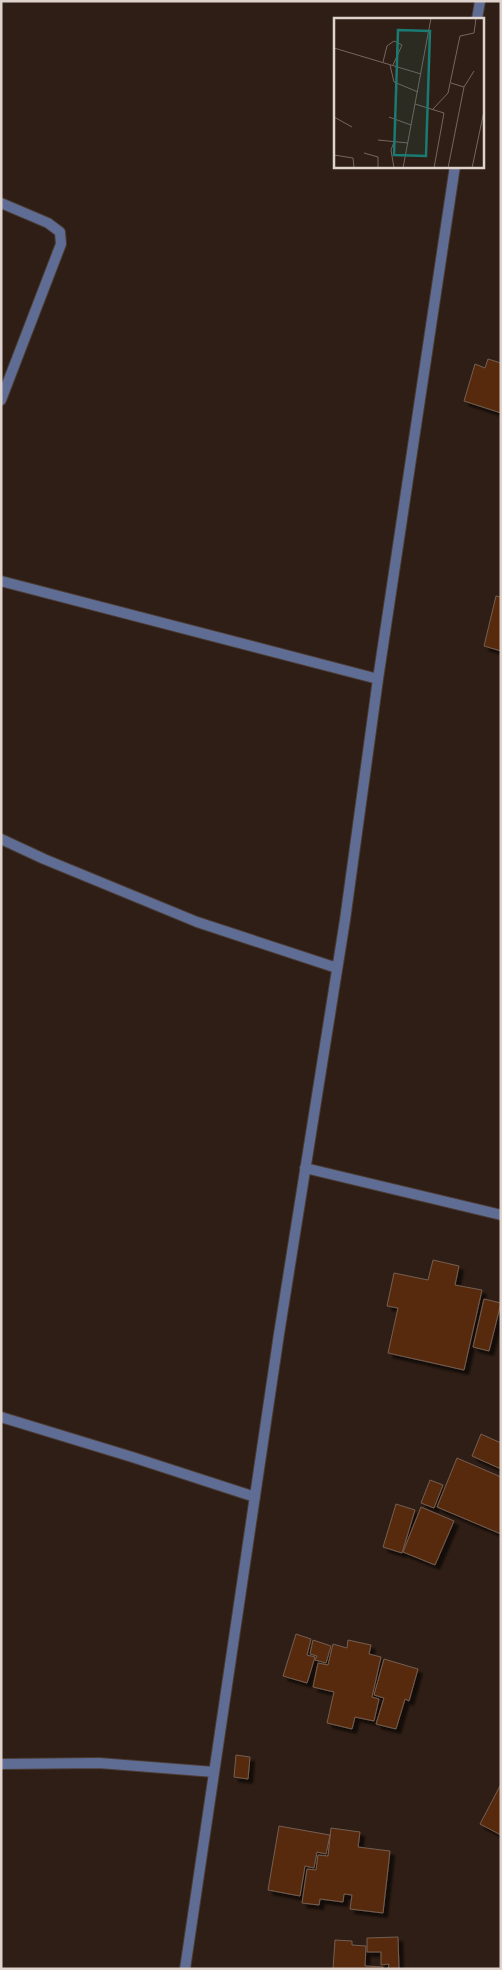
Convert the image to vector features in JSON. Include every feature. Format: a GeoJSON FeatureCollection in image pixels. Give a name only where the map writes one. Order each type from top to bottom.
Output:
{"type":"FeatureCollection","features":[{"type":"Feature","properties":{"kind":"street"},"geometry":{"type":"LineString","coordinates":[[478,18],[480,1]]}},
{"type":"Feature","properties":{"kind":"street"},"geometry":{"type":"LineString","coordinates":[[185,1969],[255,1497],[337,968],[378,679],[455,168]]}},
{"type":"Feature","properties":{"kind":"street"},"geometry":{"type":"LineString","coordinates":[[1,203],[48,223],[60,232],[61,244],[1,400]]}},
{"type":"Feature","properties":{"kind":"street"},"geometry":{"type":"LineString","coordinates":[[1,581],[378,679]]}},
{"type":"Feature","properties":{"kind":"street"},"geometry":{"type":"LineString","coordinates":[[1,839],[44,860],[198,922],[337,968]]}},
{"type":"Feature","properties":{"kind":"street"},"geometry":{"type":"LineString","coordinates":[[306,1168],[501,1215]]}},
{"type":"Feature","properties":{"kind":"street"},"geometry":{"type":"LineString","coordinates":[[1,1417],[255,1497]]}},
{"type":"Feature","properties":{"kind":"street"},"geometry":{"type":"LineString","coordinates":[[1,1764],[99,1764],[214,1772]]}},
{"type":"Feature","properties":{"kind":"building"},"geometry":{"type":"Polygon","coordinates":[[[488,359],[501,363],[501,413],[464,401],[475,364],[485,368],[488,359]]]}},
{"type":"Feature","properties":{"kind":"building"},"geometry":{"type":"Polygon","coordinates":[[[496,596],[501,597],[501,651],[484,646],[496,596]]]}},
{"type":"Feature","properties":{"kind":"building"},"geometry":{"type":"Polygon","coordinates":[[[433,1260],[459,1266],[455,1285],[482,1290],[464,1370],[388,1353],[398,1308],[387,1306],[394,1273],[428,1280],[433,1260]]]}},
{"type":"Feature","properties":{"kind":"building"},"geometry":{"type":"Polygon","coordinates":[[[484,1299],[501,1303],[489,1351],[473,1347],[484,1299]]]}},
{"type":"Feature","properties":{"kind":"building"},"geometry":{"type":"Polygon","coordinates":[[[481,1434],[501,1443],[501,1469],[472,1456],[481,1434]]]}},
{"type":"Feature","properties":{"kind":"building"},"geometry":{"type":"Polygon","coordinates":[[[457,1458],[501,1477],[501,1534],[437,1507],[457,1458]]]}},
{"type":"Feature","properties":{"kind":"building"},"geometry":{"type":"Polygon","coordinates":[[[430,1480],[443,1485],[434,1508],[421,1503],[430,1480]]]}},
{"type":"Feature","properties":{"kind":"building"},"geometry":{"type":"Polygon","coordinates":[[[396,1504],[415,1510],[402,1553],[383,1547],[396,1504]]]}},
{"type":"Feature","properties":{"kind":"building"},"geometry":{"type":"Polygon","coordinates":[[[421,1507],[454,1521],[435,1565],[403,1552],[421,1507]]]}},
{"type":"Feature","properties":{"kind":"building"},"geometry":{"type":"Polygon","coordinates":[[[296,1634],[311,1639],[307,1655],[315,1657],[307,1683],[283,1676],[296,1634]]]}},
{"type":"Feature","properties":{"kind":"building"},"geometry":{"type":"Polygon","coordinates":[[[313,1640],[331,1646],[326,1663],[315,1660],[317,1656],[310,1654],[313,1640]]]}},
{"type":"Feature","properties":{"kind":"building"},"geometry":{"type":"Polygon","coordinates":[[[348,1640],[371,1645],[369,1654],[381,1657],[372,1697],[379,1699],[374,1721],[355,1717],[352,1729],[327,1723],[334,1692],[313,1687],[318,1663],[328,1665],[333,1644],[347,1648],[348,1640]]]}},
{"type":"Feature","properties":{"kind":"building"},"geometry":{"type":"Polygon","coordinates":[[[384,1659],[418,1669],[409,1701],[405,1699],[396,1729],[376,1724],[384,1698],[374,1695],[384,1659]]]}},
{"type":"Feature","properties":{"kind":"building"},"geometry":{"type":"Polygon","coordinates":[[[236,1755],[250,1757],[248,1779],[234,1777],[236,1755]]]}},
{"type":"Feature","properties":{"kind":"building"},"geometry":{"type":"Polygon","coordinates":[[[501,1784],[501,1835],[480,1824],[501,1784]]]}},
{"type":"Feature","properties":{"kind":"building"},"geometry":{"type":"Polygon","coordinates":[[[279,1826],[330,1835],[326,1854],[317,1852],[314,1868],[305,1866],[300,1896],[268,1890],[279,1826]]]}},
{"type":"Feature","properties":{"kind":"building"},"geometry":{"type":"Polygon","coordinates":[[[331,1828],[360,1832],[358,1847],[390,1851],[383,1913],[350,1909],[352,1895],[344,1894],[343,1902],[320,1899],[319,1905],[302,1903],[307,1869],[316,1870],[318,1855],[328,1856],[331,1828]]]}},
{"type":"Feature","properties":{"kind":"building"},"geometry":{"type":"Polygon","coordinates":[[[398,1937],[399,1969],[388,1969],[389,1964],[381,1965],[381,1952],[367,1952],[367,1938],[398,1937]]]}},
{"type":"Feature","properties":{"kind":"building"},"geometry":{"type":"Polygon","coordinates":[[[335,1940],[352,1941],[352,1945],[366,1946],[365,1966],[383,1967],[383,1969],[333,1969],[335,1940]]]}}]}
